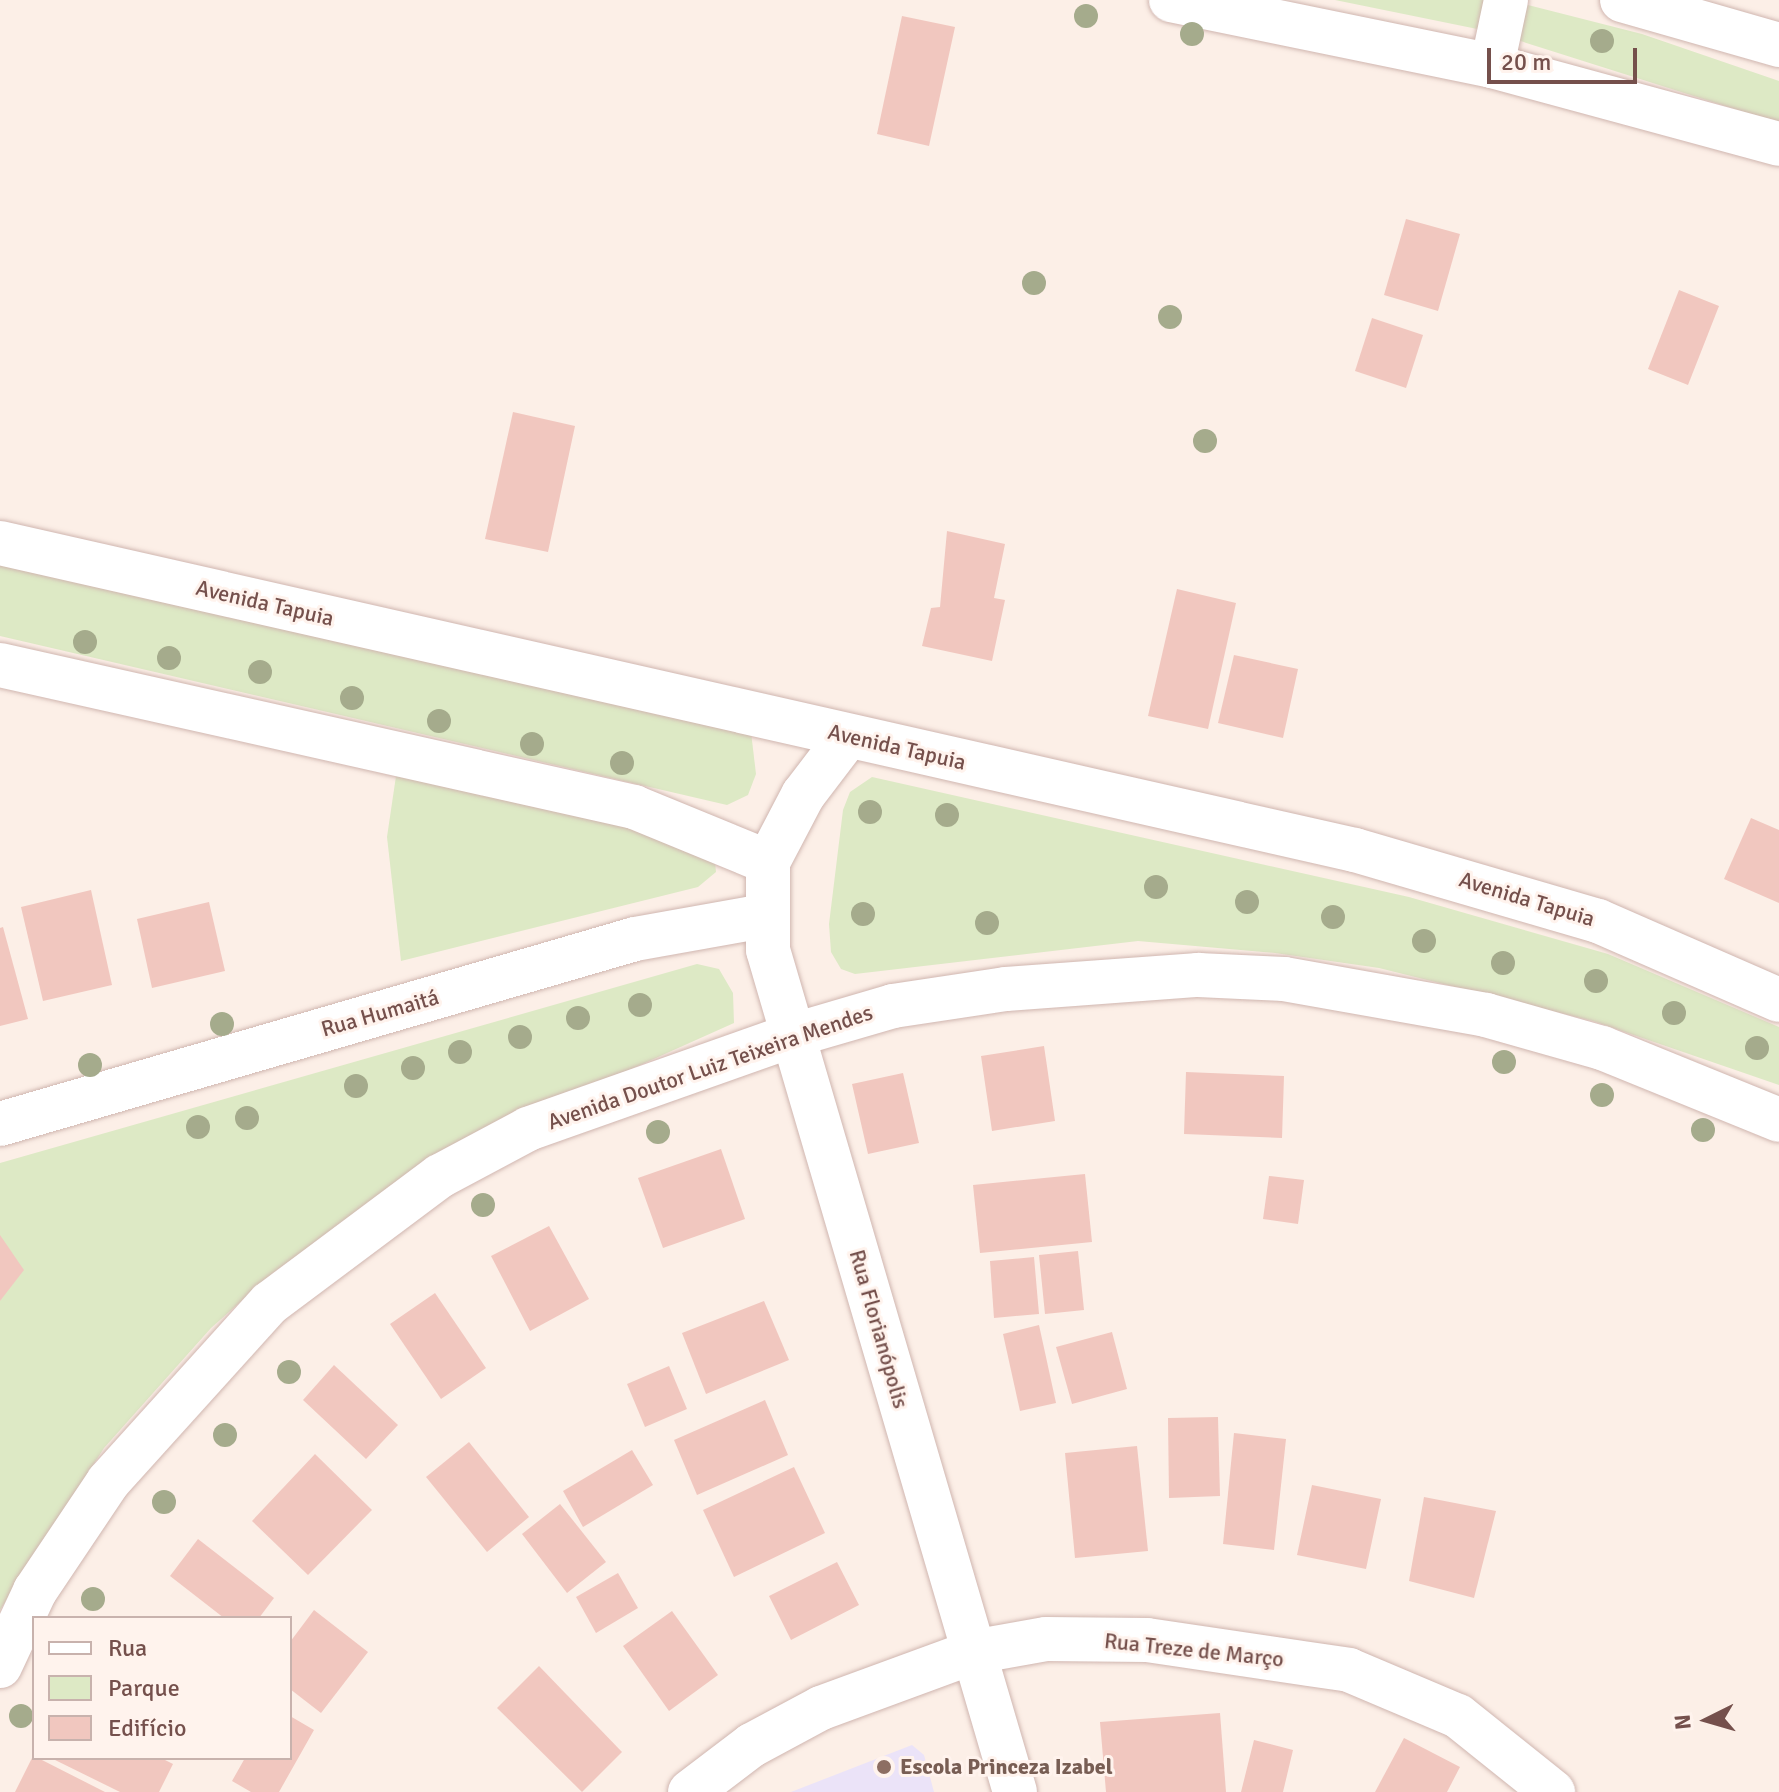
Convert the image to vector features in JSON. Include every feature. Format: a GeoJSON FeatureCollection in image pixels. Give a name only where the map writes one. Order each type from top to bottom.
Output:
{"type":"FeatureCollection","features":[{"type":"Feature","properties":{"kind":"street"},"geometry":{"type":"LineString","coordinates":[[1171,0],[1492,66],[1779,144]]}},
{"type":"Feature","properties":{"kind":"street"},"geometry":{"type":"LineString","coordinates":[[1492,66],[1506,0]]}},
{"type":"Feature","properties":{"kind":"street"},"geometry":{"type":"LineString","coordinates":[[1622,0],[1779,45]]}},
{"type":"Feature","properties":{"kind":"street","name":"Avenida Tapuia"},"geometry":{"type":"LineString","coordinates":[[0,543],[848,736],[1522,894],[1779,1000]]}},
{"type":"Feature","properties":{"kind":"street"},"geometry":{"type":"LineString","coordinates":[[0,665],[634,807],[768,862],[803,795],[848,736]]}},
{"type":"Feature","properties":{"kind":"street","name":"Rua Florianópolis"},"geometry":{"type":"LineString","coordinates":[[768,862],[764,916],[794,1035],[1015,1792]]}},
{"type":"Feature","properties":{"kind":"street","name":"Rua Humaitá"},"geometry":{"type":"LineString","coordinates":[[0,1124],[635,939],[764,916]]}},
{"type":"Feature","properties":{"kind":"street","name":"Avenida Doutor Luiz Teixeira Mendes"},"geometry":{"type":"LineString","coordinates":[[0,1666],[35,1591],[108,1482],[200,1373],[294,1285],[440,1176],[528,1129],[794,1035],[893,1006],[1006,989],[1185,975],[1284,979],[1501,1019],[1707,1086],[1779,1120]]}},
{"type":"Feature","properties":{"kind":"street","name":"Rua Treze de Março"},"geometry":{"type":"LineString","coordinates":[[690,1792],[752,1745],[821,1708],[973,1652],[1046,1639],[1147,1640],[1349,1670],[1458,1716],[1553,1792]]}},
{"type":"Feature","properties":{"kind":"shaded area","name":"Escola Princeza Izabel"},"geometry":{"type":"Polygon","coordinates":[[[912,1745],[924,1755],[934,1792],[791,1792],[912,1745]]]}},
{"type":"Feature","properties":{"kind":"green space"},"geometry":{"type":"Polygon","coordinates":[[[1335,0],[1508,0],[1642,34],[1779,81],[1779,123],[1492,32],[1335,0]]]}},
{"type":"Feature","properties":{"kind":"green space"},"geometry":{"type":"Polygon","coordinates":[[[0,556],[751,732],[756,774],[748,795],[727,805],[0,636],[0,556]]]}},
{"type":"Feature","properties":{"kind":"green space"},"geometry":{"type":"Polygon","coordinates":[[[396,776],[699,840],[714,853],[716,872],[698,887],[401,961],[387,837],[396,776]]]}},
{"type":"Feature","properties":{"kind":"green space"},"geometry":{"type":"Polygon","coordinates":[[[872,777],[1409,897],[1608,954],[1779,1027],[1779,1085],[1593,1021],[1379,968],[1275,953],[1138,941],[855,974],[841,969],[831,952],[829,924],[843,810],[850,792],[872,777]]]}},
{"type":"Feature","properties":{"kind":"green space"},"geometry":{"type":"Polygon","coordinates":[[[697,964],[719,969],[733,993],[734,1023],[444,1153],[274,1272],[211,1328],[104,1448],[0,1610],[0,1163],[697,964]]]}},
{"type":"Feature","properties":{"kind":"building"},"geometry":{"type":"Polygon","coordinates":[[[902,16],[955,27],[929,146],[877,134],[902,16]]]}},
{"type":"Feature","properties":{"kind":"building"},"geometry":{"type":"Polygon","coordinates":[[[1406,219],[1460,234],[1438,311],[1384,295],[1406,219]]]}},
{"type":"Feature","properties":{"kind":"building"},"geometry":{"type":"Polygon","coordinates":[[[1679,290],[1719,306],[1688,385],[1648,369],[1679,290]]]}},
{"type":"Feature","properties":{"kind":"building"},"geometry":{"type":"Polygon","coordinates":[[[1372,318],[1423,335],[1406,388],[1355,371],[1372,318]]]}},
{"type":"Feature","properties":{"kind":"building"},"geometry":{"type":"Polygon","coordinates":[[[513,412],[575,426],[548,552],[485,539],[513,412]]]}},
{"type":"Feature","properties":{"kind":"building"},"geometry":{"type":"Polygon","coordinates":[[[947,531],[1005,544],[994,598],[1005,600],[992,661],[922,646],[931,608],[940,607],[947,531]]]}},
{"type":"Feature","properties":{"kind":"building"},"geometry":{"type":"Polygon","coordinates":[[[1177,589],[1236,603],[1208,729],[1148,716],[1177,589]]]}},
{"type":"Feature","properties":{"kind":"building"},"geometry":{"type":"Polygon","coordinates":[[[1234,655],[1298,669],[1283,738],[1218,723],[1234,655]]]}},
{"type":"Feature","properties":{"kind":"building"},"geometry":{"type":"Polygon","coordinates":[[[1751,818],[1779,830],[1779,903],[1724,879],[1751,818]]]}},
{"type":"Feature","properties":{"kind":"building"},"geometry":{"type":"Polygon","coordinates":[[[91,890],[112,985],[43,1001],[21,907],[91,890]]]}},
{"type":"Feature","properties":{"kind":"building"},"geometry":{"type":"Polygon","coordinates":[[[209,902],[225,971],[152,988],[137,919],[209,902]]]}},
{"type":"Feature","properties":{"kind":"building"},"geometry":{"type":"Polygon","coordinates":[[[3,927],[28,1019],[0,1026],[0,928],[3,927]]]}},
{"type":"Feature","properties":{"kind":"building"},"geometry":{"type":"Polygon","coordinates":[[[1044,1046],[1055,1121],[992,1131],[981,1056],[1044,1046]]]}},
{"type":"Feature","properties":{"kind":"building"},"geometry":{"type":"Polygon","coordinates":[[[1186,1072],[1284,1076],[1282,1138],[1184,1134],[1186,1072]]]}},
{"type":"Feature","properties":{"kind":"building"},"geometry":{"type":"Polygon","coordinates":[[[903,1073],[919,1143],[868,1154],[852,1084],[903,1073]]]}},
{"type":"Feature","properties":{"kind":"building"},"geometry":{"type":"Polygon","coordinates":[[[721,1149],[745,1219],[663,1248],[638,1178],[721,1149]]]}},
{"type":"Feature","properties":{"kind":"building"},"geometry":{"type":"Polygon","coordinates":[[[1085,1174],[1092,1242],[980,1253],[973,1185],[1085,1174]]]}},
{"type":"Feature","properties":{"kind":"building"},"geometry":{"type":"Polygon","coordinates":[[[1269,1176],[1304,1180],[1298,1224],[1263,1219],[1269,1176]]]}},
{"type":"Feature","properties":{"kind":"building"},"geometry":{"type":"Polygon","coordinates":[[[549,1226],[589,1299],[530,1331],[491,1256],[549,1226]]]}},
{"type":"Feature","properties":{"kind":"building"},"geometry":{"type":"Polygon","coordinates":[[[0,1235],[24,1270],[0,1301],[0,1235]]]}},
{"type":"Feature","properties":{"kind":"building"},"geometry":{"type":"Polygon","coordinates":[[[1078,1251],[1084,1310],[1045,1314],[1039,1255],[1078,1251]]]}},
{"type":"Feature","properties":{"kind":"building"},"geometry":{"type":"Polygon","coordinates":[[[1034,1257],[1039,1314],[994,1318],[990,1261],[1034,1257]]]}},
{"type":"Feature","properties":{"kind":"building"},"geometry":{"type":"Polygon","coordinates":[[[435,1293],[486,1368],[441,1399],[390,1324],[435,1293]]]}},
{"type":"Feature","properties":{"kind":"building"},"geometry":{"type":"Polygon","coordinates":[[[764,1301],[789,1360],[706,1394],[682,1333],[764,1301]]]}},
{"type":"Feature","properties":{"kind":"building"},"geometry":{"type":"Polygon","coordinates":[[[1039,1325],[1056,1403],[1020,1411],[1003,1334],[1039,1325]]]}},
{"type":"Feature","properties":{"kind":"building"},"geometry":{"type":"Polygon","coordinates":[[[1112,1332],[1127,1389],[1072,1404],[1056,1347],[1112,1332]]]}},
{"type":"Feature","properties":{"kind":"building"},"geometry":{"type":"Polygon","coordinates":[[[334,1365],[398,1425],[366,1459],[303,1400],[334,1365]]]}},
{"type":"Feature","properties":{"kind":"building"},"geometry":{"type":"Polygon","coordinates":[[[669,1366],[687,1409],[645,1427],[627,1384],[669,1366]]]}},
{"type":"Feature","properties":{"kind":"building"},"geometry":{"type":"Polygon","coordinates":[[[765,1400],[788,1455],[697,1495],[674,1440],[765,1400]]]}},
{"type":"Feature","properties":{"kind":"building"},"geometry":{"type":"Polygon","coordinates":[[[1218,1417],[1220,1496],[1169,1498],[1168,1418],[1218,1417]]]}},
{"type":"Feature","properties":{"kind":"building"},"geometry":{"type":"Polygon","coordinates":[[[1234,1433],[1286,1439],[1274,1550],[1223,1544],[1234,1433]]]}},
{"type":"Feature","properties":{"kind":"building"},"geometry":{"type":"Polygon","coordinates":[[[469,1442],[529,1517],[487,1552],[426,1477],[469,1442]]]}},
{"type":"Feature","properties":{"kind":"building"},"geometry":{"type":"Polygon","coordinates":[[[1137,1446],[1148,1551],[1075,1558],[1065,1453],[1137,1446]]]}},
{"type":"Feature","properties":{"kind":"building"},"geometry":{"type":"Polygon","coordinates":[[[632,1450],[653,1485],[583,1527],[563,1491],[632,1450]]]}},
{"type":"Feature","properties":{"kind":"building"},"geometry":{"type":"Polygon","coordinates":[[[315,1454],[372,1510],[308,1575],[252,1521],[315,1454]]]}},
{"type":"Feature","properties":{"kind":"building"},"geometry":{"type":"Polygon","coordinates":[[[794,1467],[825,1533],[734,1577],[703,1510],[794,1467]]]}},
{"type":"Feature","properties":{"kind":"building"},"geometry":{"type":"Polygon","coordinates":[[[1312,1485],[1381,1499],[1366,1569],[1297,1555],[1312,1485]]]}},
{"type":"Feature","properties":{"kind":"building"},"geometry":{"type":"Polygon","coordinates":[[[1424,1497],[1496,1511],[1474,1598],[1409,1581],[1424,1497]]]}},
{"type":"Feature","properties":{"kind":"building"},"geometry":{"type":"Polygon","coordinates":[[[560,1504],[606,1562],[567,1593],[522,1534],[560,1504]]]}},
{"type":"Feature","properties":{"kind":"building"},"geometry":{"type":"Polygon","coordinates":[[[198,1539],[274,1598],[260,1616],[221,1616],[170,1576],[198,1539]]]}},
{"type":"Feature","properties":{"kind":"building"},"geometry":{"type":"Polygon","coordinates":[[[837,1562],[859,1605],[791,1640],[769,1596],[837,1562]]]}},
{"type":"Feature","properties":{"kind":"building"},"geometry":{"type":"Polygon","coordinates":[[[618,1573],[638,1608],[596,1633],[576,1597],[618,1573]]]}},
{"type":"Feature","properties":{"kind":"building"},"geometry":{"type":"Polygon","coordinates":[[[314,1610],[368,1652],[321,1713],[292,1691],[292,1639],[314,1610]]]}},
{"type":"Feature","properties":{"kind":"building"},"geometry":{"type":"Polygon","coordinates":[[[672,1611],[718,1675],[669,1711],[623,1646],[672,1611]]]}},
{"type":"Feature","properties":{"kind":"building"},"geometry":{"type":"Polygon","coordinates":[[[539,1666],[622,1752],[582,1792],[497,1708],[539,1666]]]}},
{"type":"Feature","properties":{"kind":"building"},"geometry":{"type":"Polygon","coordinates":[[[1220,1713],[1226,1792],[1106,1792],[1100,1722],[1220,1713]]]}},
{"type":"Feature","properties":{"kind":"building"},"geometry":{"type":"Polygon","coordinates":[[[292,1717],[314,1730],[279,1792],[251,1792],[232,1781],[244,1760],[292,1760],[292,1717]]]}},
{"type":"Feature","properties":{"kind":"building"},"geometry":{"type":"Polygon","coordinates":[[[1404,1738],[1460,1767],[1447,1792],[1375,1792],[1404,1738]]]}},
{"type":"Feature","properties":{"kind":"building"},"geometry":{"type":"Polygon","coordinates":[[[1254,1740],[1293,1750],[1283,1792],[1241,1792],[1254,1740]]]}},
{"type":"Feature","properties":{"kind":"building"},"geometry":{"type":"Polygon","coordinates":[[[32,1758],[105,1792],[15,1792],[32,1758]]]}},
{"type":"Feature","properties":{"kind":"building"},"geometry":{"type":"Polygon","coordinates":[[[55,1760],[165,1760],[173,1764],[159,1792],[120,1792],[55,1760]]]}},
{"type":"Feature","properties":{"kind":"place","name":"Escola Princeza Izabel"},"geometry":{"type":"Point","coordinates":[884,1767]}}]}
